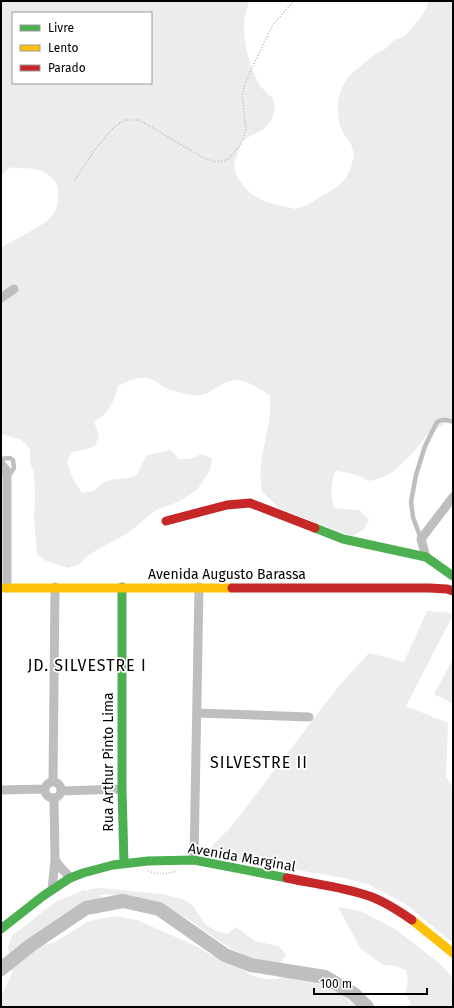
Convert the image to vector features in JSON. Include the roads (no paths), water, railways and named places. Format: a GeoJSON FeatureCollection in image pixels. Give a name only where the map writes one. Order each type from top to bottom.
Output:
{"type":"FeatureCollection","features":[{"type":"Feature","properties":{"kind":"street"},"geometry":{"type":"LineString","coordinates":[[1,298],[14,290]]}},
{"type":"Feature","properties":{"kind":"street"},"geometry":{"type":"LineString","coordinates":[[2,463],[6,470],[7,478],[4,533],[4,588]]}},
{"type":"Feature","properties":{"kind":"street"},"geometry":{"type":"LineString","coordinates":[[426,557],[421,539],[453,497]]}},
{"type":"Feature","properties":{"kind":"street"},"geometry":{"type":"LineString","coordinates":[[166,521],[228,505],[250,503],[342,540],[426,557],[453,576]]}},
{"type":"Feature","properties":{"kind":"street"},"geometry":{"type":"LineString","coordinates":[[450,590],[453,582]]}},
{"type":"Feature","properties":{"kind":"street"},"geometry":{"type":"LineString","coordinates":[[53,782],[55,587]]}},
{"type":"Feature","properties":{"kind":"street","name":"Rua Arthur Pinto Lima"},"geometry":{"type":"LineString","coordinates":[[122,587],[122,789],[124,864]]}},
{"type":"Feature","properties":{"kind":"street"},"geometry":{"type":"LineString","coordinates":[[194,860],[199,587]]}},
{"type":"Feature","properties":{"kind":"street","name":"Avenida Augusto Barassa"},"geometry":{"type":"LineString","coordinates":[[4,588],[428,588],[450,590]]}},
{"type":"Feature","properties":{"kind":"street"},"geometry":{"type":"LineString","coordinates":[[197,713],[309,717]]}},
{"type":"Feature","properties":{"kind":"street"},"geometry":{"type":"LineString","coordinates":[[53,782],[59,784],[61,791],[58,797],[54,798],[48,797],[44,789],[47,784],[53,782]]}},
{"type":"Feature","properties":{"kind":"street"},"geometry":{"type":"LineString","coordinates":[[1,790],[44,789]]}},
{"type":"Feature","properties":{"kind":"street"},"geometry":{"type":"LineString","coordinates":[[61,791],[122,789]]}},
{"type":"Feature","properties":{"kind":"street"},"geometry":{"type":"LineString","coordinates":[[52,890],[55,860],[54,798]]}},
{"type":"Feature","properties":{"kind":"street"},"geometry":{"type":"LineString","coordinates":[[55,860],[71,878]]}},
{"type":"Feature","properties":{"kind":"street","name":"Avenida Marginal"},"geometry":{"type":"LineString","coordinates":[[1,929],[52,890],[71,878],[94,869],[124,864],[194,860],[342,889],[369,896],[411,919],[453,953]]}},
{"type":"Feature","properties":{"kind":"lane"},"geometry":{"type":"LineString","coordinates":[[421,539],[412,517],[411,502],[416,475],[425,446],[437,422],[444,419],[453,422]]}},
{"type":"Feature","properties":{"kind":"waterway"},"geometry":{"type":"LineString","coordinates":[[1,969],[31,945],[86,908],[123,901],[159,909],[225,955],[251,965],[325,977],[354,994],[367,1007]]}},
{"type":"Feature","properties":{"kind":"district","name":"JD. SILVESTRE I"},"geometry":{"type":"Point","coordinates":[87,665]}},
{"type":"Feature","properties":{"kind":"district","name":"SILVESTRE II"},"geometry":{"type":"Point","coordinates":[259,762]}}]}
